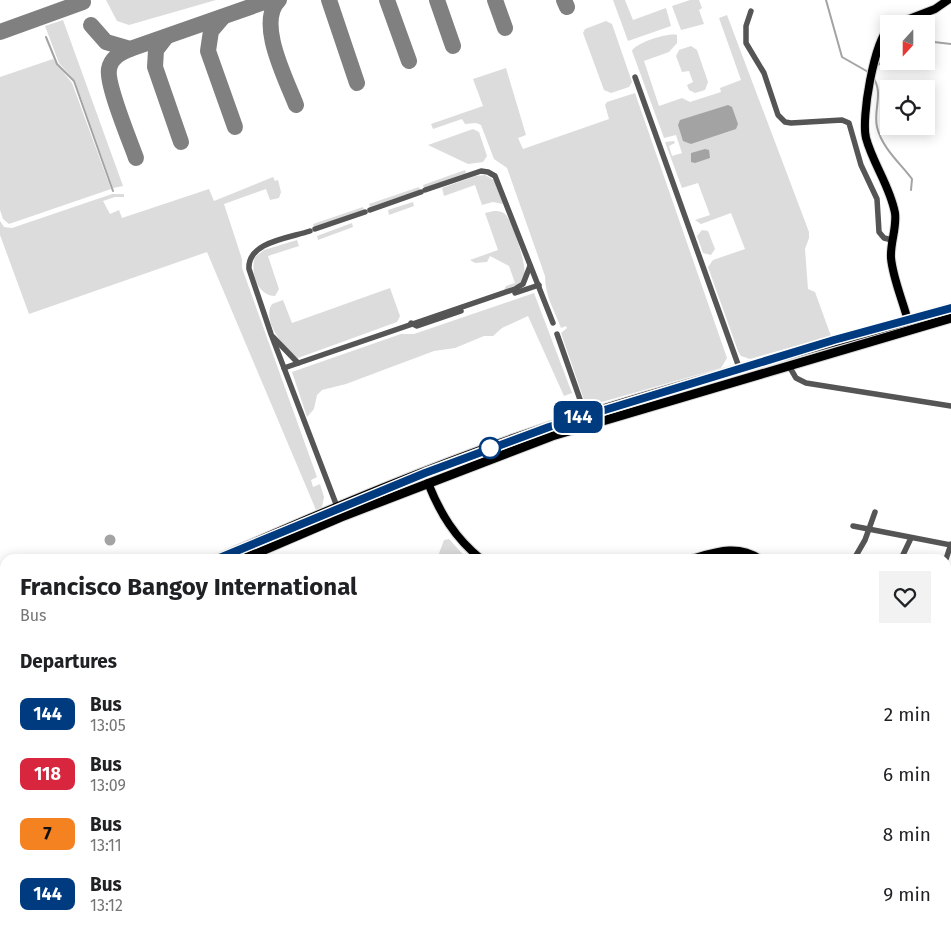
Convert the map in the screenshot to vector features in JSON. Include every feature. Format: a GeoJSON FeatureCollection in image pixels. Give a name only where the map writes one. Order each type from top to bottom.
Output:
{"type":"FeatureCollection","features":[{"type":"Feature","properties":{"kind":"highway"},"geometry":{"type":"LineString","coordinates":[[230,554],[478,452],[585,415],[740,370],[834,340],[908,321],[949,314]]}},
{"type":"Feature","properties":{"kind":"highway"},"geometry":{"type":"LineString","coordinates":[[256,554],[342,517],[543,440],[737,383],[949,314]]}},
{"type":"Feature","properties":{"kind":"highway"},"geometry":{"type":"LineString","coordinates":[[834,340],[838,351]]}},
{"type":"Feature","properties":{"kind":"highway"},"geometry":{"type":"LineString","coordinates":[[740,370],[755,377]]}},
{"type":"Feature","properties":{"kind":"highway"},"geometry":{"type":"LineString","coordinates":[[737,383],[740,370]]}},
{"type":"Feature","properties":{"kind":"main road"},"geometry":{"type":"LineString","coordinates":[[919,15],[935,9],[948,0]]}},
{"type":"Feature","properties":{"kind":"main road"},"geometry":{"type":"LineString","coordinates":[[880,42],[864,124],[867,142],[888,188],[895,214],[892,265],[908,321]]}},
{"type":"Feature","properties":{"kind":"main road"},"geometry":{"type":"LineString","coordinates":[[428,483],[446,520],[470,554]]}},
{"type":"Feature","properties":{"kind":"main road"},"geometry":{"type":"LineString","coordinates":[[714,554],[732,550],[751,554]]}},
{"type":"Feature","properties":{"kind":"street"},"geometry":{"type":"LineString","coordinates":[[751,10],[746,26],[746,42],[764,73],[778,115],[785,122],[791,123],[842,120],[849,123],[861,165],[877,199],[879,232],[884,238],[892,240]]}},
{"type":"Feature","properties":{"kind":"street"},"geometry":{"type":"LineString","coordinates":[[635,77],[740,370]]}},
{"type":"Feature","properties":{"kind":"street"},"geometry":{"type":"LineString","coordinates":[[342,517],[271,334],[250,273],[250,259],[258,248],[481,171],[493,174],[499,183],[553,323]]}},
{"type":"Feature","properties":{"kind":"street"},"geometry":{"type":"LineString","coordinates":[[284,368],[520,287],[525,280],[530,266]]}},
{"type":"Feature","properties":{"kind":"street"},"geometry":{"type":"LineString","coordinates":[[411,323],[417,326],[539,285]]}},
{"type":"Feature","properties":{"kind":"street"},"geometry":{"type":"LineString","coordinates":[[271,334],[298,362]]}},
{"type":"Feature","properties":{"kind":"street"},"geometry":{"type":"LineString","coordinates":[[557,334],[589,425]]}},
{"type":"Feature","properties":{"kind":"street"},"geometry":{"type":"LineString","coordinates":[[789,366],[796,378],[806,384],[951,406]]}},
{"type":"Feature","properties":{"kind":"street"},"geometry":{"type":"LineString","coordinates":[[857,554],[870,530],[875,512]]}},
{"type":"Feature","properties":{"kind":"street"},"geometry":{"type":"LineString","coordinates":[[853,526],[951,545]]}},
{"type":"Feature","properties":{"kind":"street"},"geometry":{"type":"LineString","coordinates":[[904,554],[911,538]]}},
{"type":"Feature","properties":{"kind":"shaded area"},"geometry":{"type":"Polygon","coordinates":[[[106,0],[216,0],[129,25],[117,21],[106,0]]]}},
{"type":"Feature","properties":{"kind":"shaded area"},"geometry":{"type":"Polygon","coordinates":[[[613,0],[625,0],[633,20],[666,8],[671,26],[628,41],[613,0]]]}},
{"type":"Feature","properties":{"kind":"shaded area"},"geometry":{"type":"Polygon","coordinates":[[[690,0],[699,0],[702,8],[699,10],[704,24],[681,30],[672,6],[690,0]]]}},
{"type":"Feature","properties":{"kind":"shaded area"},"geometry":{"type":"Polygon","coordinates":[[[727,15],[809,232],[805,249],[808,289],[815,292],[831,336],[750,359],[741,356],[738,351],[708,267],[713,260],[745,249],[731,213],[701,224],[695,220],[710,215],[698,183],[682,188],[665,142],[674,141],[675,143],[669,146],[672,156],[682,153],[676,135],[664,138],[632,51],[639,45],[653,39],[673,34],[677,35],[677,43],[669,52],[644,61],[659,106],[682,98],[690,102],[721,92],[720,88],[741,80],[719,18],[727,15]]]}},
{"type":"Feature","properties":{"kind":"shaded area"},"geometry":{"type":"Polygon","coordinates":[[[63,20],[123,186],[113,188],[75,81],[59,63],[45,26],[63,20]]]}},
{"type":"Feature","properties":{"kind":"shaded area"},"geometry":{"type":"Polygon","coordinates":[[[606,21],[612,24],[632,82],[629,87],[611,93],[604,90],[583,33],[585,29],[606,21]]]}},
{"type":"Feature","properties":{"kind":"shaded area"},"geometry":{"type":"Polygon","coordinates":[[[691,46],[697,50],[708,82],[705,90],[695,93],[689,90],[687,85],[693,82],[689,71],[682,72],[676,56],[679,50],[691,46]]]}},
{"type":"Feature","properties":{"kind":"shaded area"},"geometry":{"type":"Polygon","coordinates":[[[53,59],[72,83],[111,189],[9,224],[3,219],[0,210],[0,77],[53,59]]]}},
{"type":"Feature","properties":{"kind":"shaded area"},"geometry":{"type":"Polygon","coordinates":[[[506,68],[526,135],[518,138],[523,149],[609,119],[605,105],[607,102],[635,93],[727,358],[721,368],[595,404],[589,404],[584,400],[561,333],[567,328],[566,326],[561,328],[551,304],[545,284],[545,276],[507,168],[494,159],[481,125],[476,123],[465,124],[462,119],[433,129],[431,124],[483,106],[473,79],[506,68]]]}},
{"type":"Feature","properties":{"kind":"shaded area"},"geometry":{"type":"Polygon","coordinates":[[[728,105],[732,107],[738,124],[736,129],[691,144],[683,141],[678,125],[680,120],[728,105]]]}},
{"type":"Feature","properties":{"kind":"shaded area"},"geometry":{"type":"Polygon","coordinates":[[[473,129],[479,132],[487,156],[483,162],[468,164],[428,145],[473,129]]]}},
{"type":"Feature","properties":{"kind":"shaded area"},"geometry":{"type":"Polygon","coordinates":[[[705,149],[709,150],[710,158],[695,163],[691,162],[691,153],[705,149]]]}},
{"type":"Feature","properties":{"kind":"shaded area"},"geometry":{"type":"Polygon","coordinates":[[[465,170],[466,173],[424,188],[423,185],[465,170]]]}},
{"type":"Feature","properties":{"kind":"shaded area"},"geometry":{"type":"Polygon","coordinates":[[[485,175],[494,180],[503,204],[493,202],[482,205],[475,185],[444,196],[442,188],[475,176],[485,175]]]}},
{"type":"Feature","properties":{"kind":"shaded area"},"geometry":{"type":"Polygon","coordinates":[[[273,177],[275,181],[278,180],[281,192],[279,198],[270,200],[266,189],[224,204],[242,259],[242,268],[317,477],[311,480],[313,487],[320,484],[324,497],[322,507],[316,510],[207,252],[29,314],[0,235],[0,221],[4,227],[12,228],[112,194],[124,194],[124,197],[115,197],[103,201],[110,214],[119,210],[122,218],[209,189],[214,201],[273,177]]]}},
{"type":"Feature","properties":{"kind":"shaded area"},"geometry":{"type":"Polygon","coordinates":[[[419,187],[420,190],[370,207],[369,204],[419,187]]]}},
{"type":"Feature","properties":{"kind":"shaded area"},"geometry":{"type":"Polygon","coordinates":[[[413,202],[414,206],[389,215],[388,210],[413,202]]]}},
{"type":"Feature","properties":{"kind":"shaded area"},"geometry":{"type":"Polygon","coordinates":[[[363,207],[364,210],[314,227],[313,224],[363,207]]]}},
{"type":"Feature","properties":{"kind":"shaded area"},"geometry":{"type":"Polygon","coordinates":[[[494,211],[505,214],[512,226],[524,265],[525,273],[522,281],[516,286],[504,290],[506,286],[515,283],[509,266],[490,256],[487,262],[475,263],[470,260],[498,250],[485,213],[494,211]]]}},
{"type":"Feature","properties":{"kind":"shaded area"},"geometry":{"type":"Polygon","coordinates":[[[352,223],[353,227],[318,240],[317,236],[352,223]]]}},
{"type":"Feature","properties":{"kind":"shaded area"},"geometry":{"type":"Polygon","coordinates":[[[702,230],[708,231],[715,249],[711,255],[703,253],[697,236],[702,230]]]}},
{"type":"Feature","properties":{"kind":"shaded area"},"geometry":{"type":"Polygon","coordinates":[[[297,240],[299,246],[268,256],[279,289],[275,296],[269,295],[256,282],[253,269],[255,257],[264,250],[297,240]]]}},
{"type":"Feature","properties":{"kind":"shaded area"},"geometry":{"type":"Polygon","coordinates":[[[390,288],[400,316],[397,322],[298,358],[281,341],[272,326],[269,311],[272,304],[283,300],[292,323],[390,288]]]}},
{"type":"Feature","properties":{"kind":"shaded area"},"geometry":{"type":"Polygon","coordinates":[[[534,293],[572,393],[564,396],[528,316],[502,328],[493,336],[484,336],[455,348],[434,351],[346,384],[322,390],[317,395],[314,409],[307,417],[292,372],[401,334],[414,334],[534,293]]]}},
{"type":"Feature","properties":{"kind":"shaded area"},"geometry":{"type":"Polygon","coordinates":[[[110,534],[116,540],[110,546],[104,540],[110,534]]]}},
{"type":"Feature","properties":{"kind":"shaded area"},"geometry":{"type":"Polygon","coordinates":[[[449,539],[462,554],[439,554],[444,540],[449,539]]]}},
{"type":"Feature","properties":{"kind":"waterway"},"geometry":{"type":"LineString","coordinates":[[826,0],[842,57],[870,73]]}},
{"type":"Feature","properties":{"kind":"waterway"},"geometry":{"type":"LineString","coordinates":[[46,37],[57,64],[74,81],[113,191]]}},
{"type":"Feature","properties":{"kind":"waterway"},"geometry":{"type":"LineString","coordinates":[[935,42],[951,44]]}},
{"type":"Feature","properties":{"kind":"waterway"},"geometry":{"type":"LineString","coordinates":[[875,66],[880,64]]}},
{"type":"Feature","properties":{"kind":"waterway"},"geometry":{"type":"LineString","coordinates":[[873,77],[878,89],[876,120],[879,135],[912,179],[911,190]]}},
{"type":"Feature","properties":{"kind":"taxiway"},"geometry":{"type":"LineString","coordinates":[[91,25],[106,42],[130,49],[270,0]]}},
{"type":"Feature","properties":{"kind":"taxiway"},"geometry":{"type":"LineString","coordinates":[[279,0],[273,10],[271,22],[272,36],[280,66],[296,105]]}},
{"type":"Feature","properties":{"kind":"taxiway"},"geometry":{"type":"LineString","coordinates":[[329,0],[357,83]]}},
{"type":"Feature","properties":{"kind":"taxiway"},"geometry":{"type":"LineString","coordinates":[[387,0],[409,61]]}},
{"type":"Feature","properties":{"kind":"taxiway"},"geometry":{"type":"LineString","coordinates":[[437,0],[453,46]]}},
{"type":"Feature","properties":{"kind":"taxiway"},"geometry":{"type":"LineString","coordinates":[[495,0],[505,28]]}},
{"type":"Feature","properties":{"kind":"taxiway"},"geometry":{"type":"LineString","coordinates":[[564,0],[567,7]]}},
{"type":"Feature","properties":{"kind":"taxiway"},"geometry":{"type":"LineString","coordinates":[[0,32],[83,2]]}},
{"type":"Feature","properties":{"kind":"taxiway"},"geometry":{"type":"LineString","coordinates":[[223,17],[211,31],[208,51],[235,127]]}},
{"type":"Feature","properties":{"kind":"taxiway"},"geometry":{"type":"LineString","coordinates":[[166,37],[156,50],[155,67],[181,142]]}},
{"type":"Feature","properties":{"kind":"taxiway"},"geometry":{"type":"LineString","coordinates":[[130,49],[119,54],[114,59],[110,65],[109,76],[111,87],[136,158]]}},
{"type":"Feature","properties":{"kind":"bus line","name":"144"},"geometry":{"type":"LineString","coordinates":[[229,554],[425,473],[549,427],[834,340],[951,308]]}}]}
